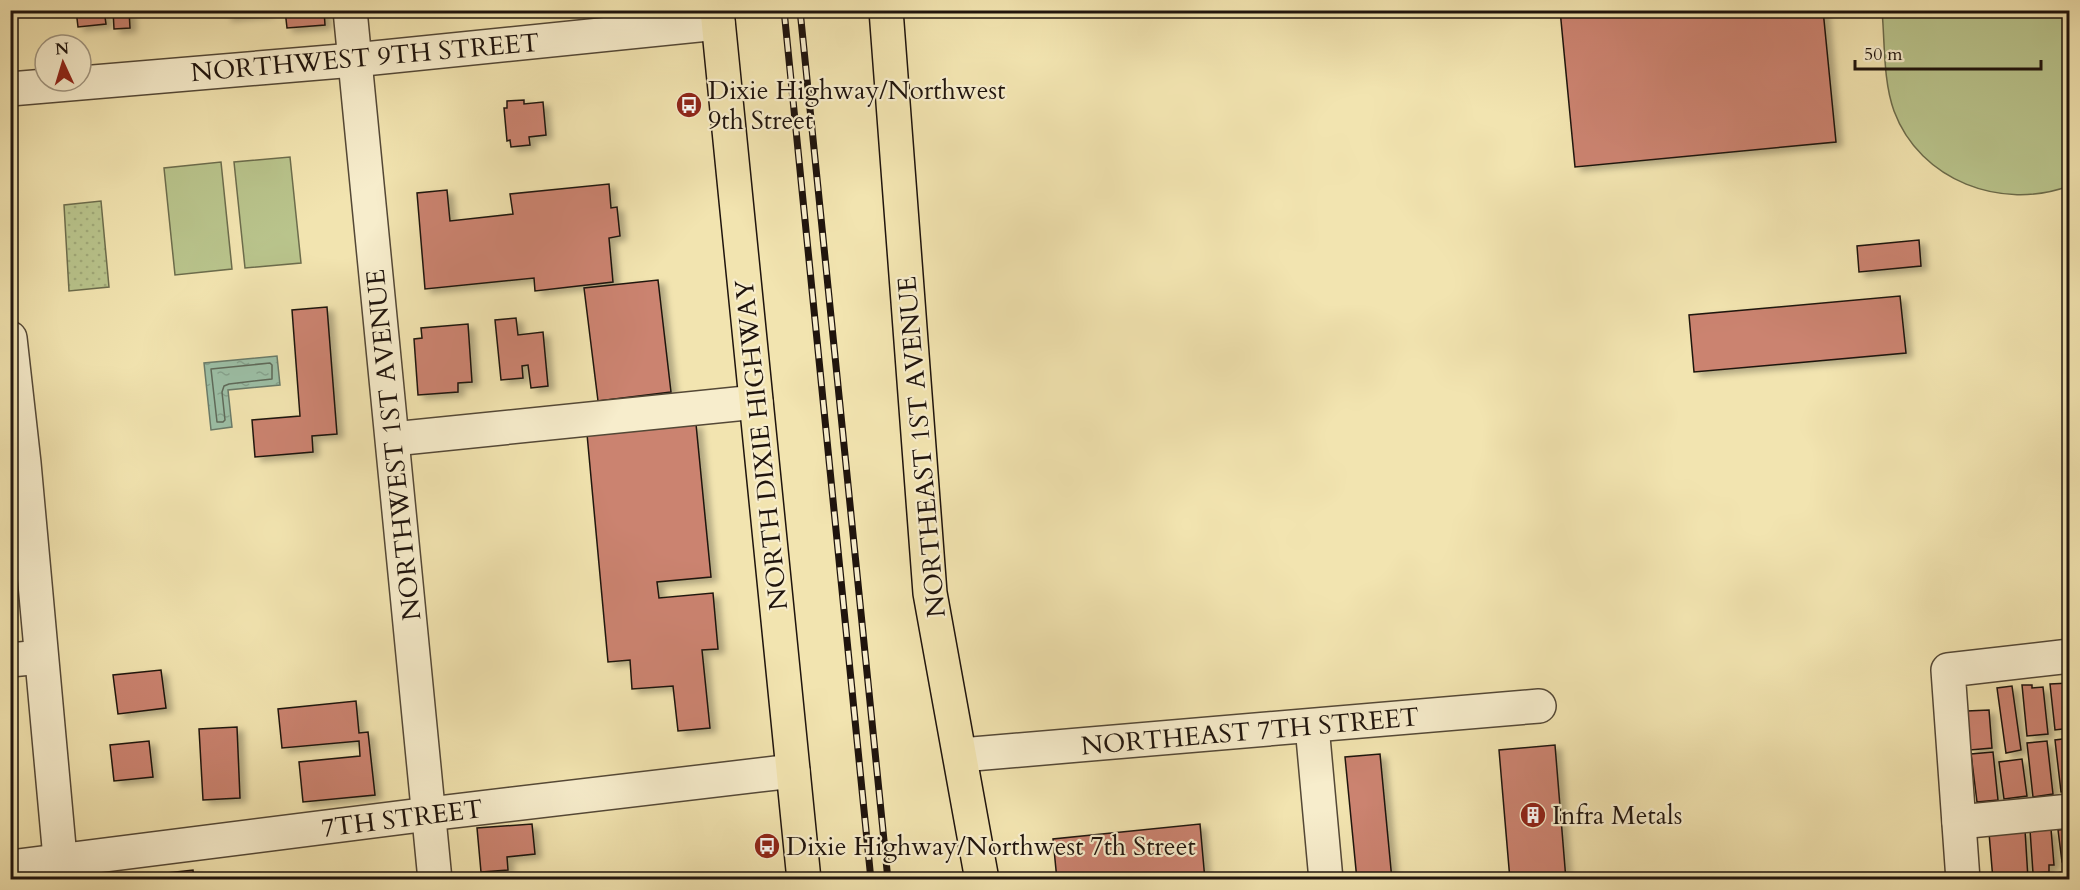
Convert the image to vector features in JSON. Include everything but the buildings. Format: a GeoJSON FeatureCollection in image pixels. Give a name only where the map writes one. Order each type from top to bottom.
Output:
{"type":"FeatureCollection","features":[{"type":"Feature","properties":{"kind":"main road","name":"NORTHEAST 1ST AVENUE"},"geometry":{"type":"LineString","coordinates":[[886,10],[930,593],[982,879]]}},
{"type":"Feature","properties":{"kind":"main road","name":"NORTH DIXIE HIGHWAY"},"geometry":{"type":"LineString","coordinates":[[718,16],[804,879]]}},
{"type":"Feature","properties":{"kind":"street","name":"NORTHWEST 1ST AVENUE"},"geometry":{"type":"LineString","coordinates":[[350,10],[435,879]]}},
{"type":"Feature","properties":{"kind":"street","name":"NORTHWEST 9TH STREET"},"geometry":{"type":"LineString","coordinates":[[10,89],[354,60],[718,16]]}},
{"type":"Feature","properties":{"kind":"street"},"geometry":{"type":"LineString","coordinates":[[10,338],[26,658],[61,871]]}},
{"type":"Feature","properties":{"kind":"street"},"geometry":{"type":"LineString","coordinates":[[393,439],[756,402]]}},
{"type":"Feature","properties":{"kind":"street"},"geometry":{"type":"LineString","coordinates":[[1964,879],[1948,670],[2070,656]]}},
{"type":"Feature","properties":{"kind":"street","name":"NORTHEAST 7TH STREET"},"geometry":{"type":"LineString","coordinates":[[961,755],[1539,706]]}},
{"type":"Feature","properties":{"kind":"street"},"geometry":{"type":"LineString","coordinates":[[1312,726],[1326,879]]}},
{"type":"Feature","properties":{"kind":"street","name":"7TH STREET"},"geometry":{"type":"LineString","coordinates":[[10,867],[61,871],[429,814],[793,771]]}},
{"type":"Feature","properties":{"kind":"street"},"geometry":{"type":"LineString","coordinates":[[1959,822],[2070,810]]}},
{"type":"Feature","properties":{"kind":"shaded area"},"geometry":{"type":"Polygon","coordinates":[[[1882,11],[2069,11],[2069,186],[2043,193],[2017,195],[1991,192],[1966,184],[1943,172],[1923,156],[1906,135],[1890,99],[1882,11]]]}},
{"type":"Feature","properties":{"kind":"shaded area"},"geometry":{"type":"Polygon","coordinates":[[[290,157],[301,263],[245,268],[234,162],[290,157]]]}},
{"type":"Feature","properties":{"kind":"shaded area"},"geometry":{"type":"Polygon","coordinates":[[[221,162],[232,269],[175,275],[164,168],[221,162]]]}},
{"type":"Feature","properties":{"kind":"shaded area"},"geometry":{"type":"Polygon","coordinates":[[[101,201],[109,287],[69,291],[64,205],[101,201]]]}},
{"type":"Feature","properties":{"kind":"water"},"geometry":{"type":"Polygon","coordinates":[[[277,356],[280,385],[228,390],[232,427],[211,430],[204,363],[277,356]]]}},
{"type":"Feature","properties":{"kind":"railway"},"geometry":{"type":"LineString","coordinates":[[784,10],[871,880]]}},
{"type":"Feature","properties":{"kind":"railway"},"geometry":{"type":"LineString","coordinates":[[800,10],[888,880]]}},
{"type":"Feature","properties":{"kind":"place","name":"Dixie Highway/Northwest 9th Street"},"geometry":{"type":"Point","coordinates":[689,105]}},
{"type":"Feature","properties":{"kind":"place","name":"Infra Metals"},"geometry":{"type":"Point","coordinates":[1533,815]}},
{"type":"Feature","properties":{"kind":"place","name":"Dixie Highway/Northwest 7th Street"},"geometry":{"type":"Point","coordinates":[767,846]}}]}
